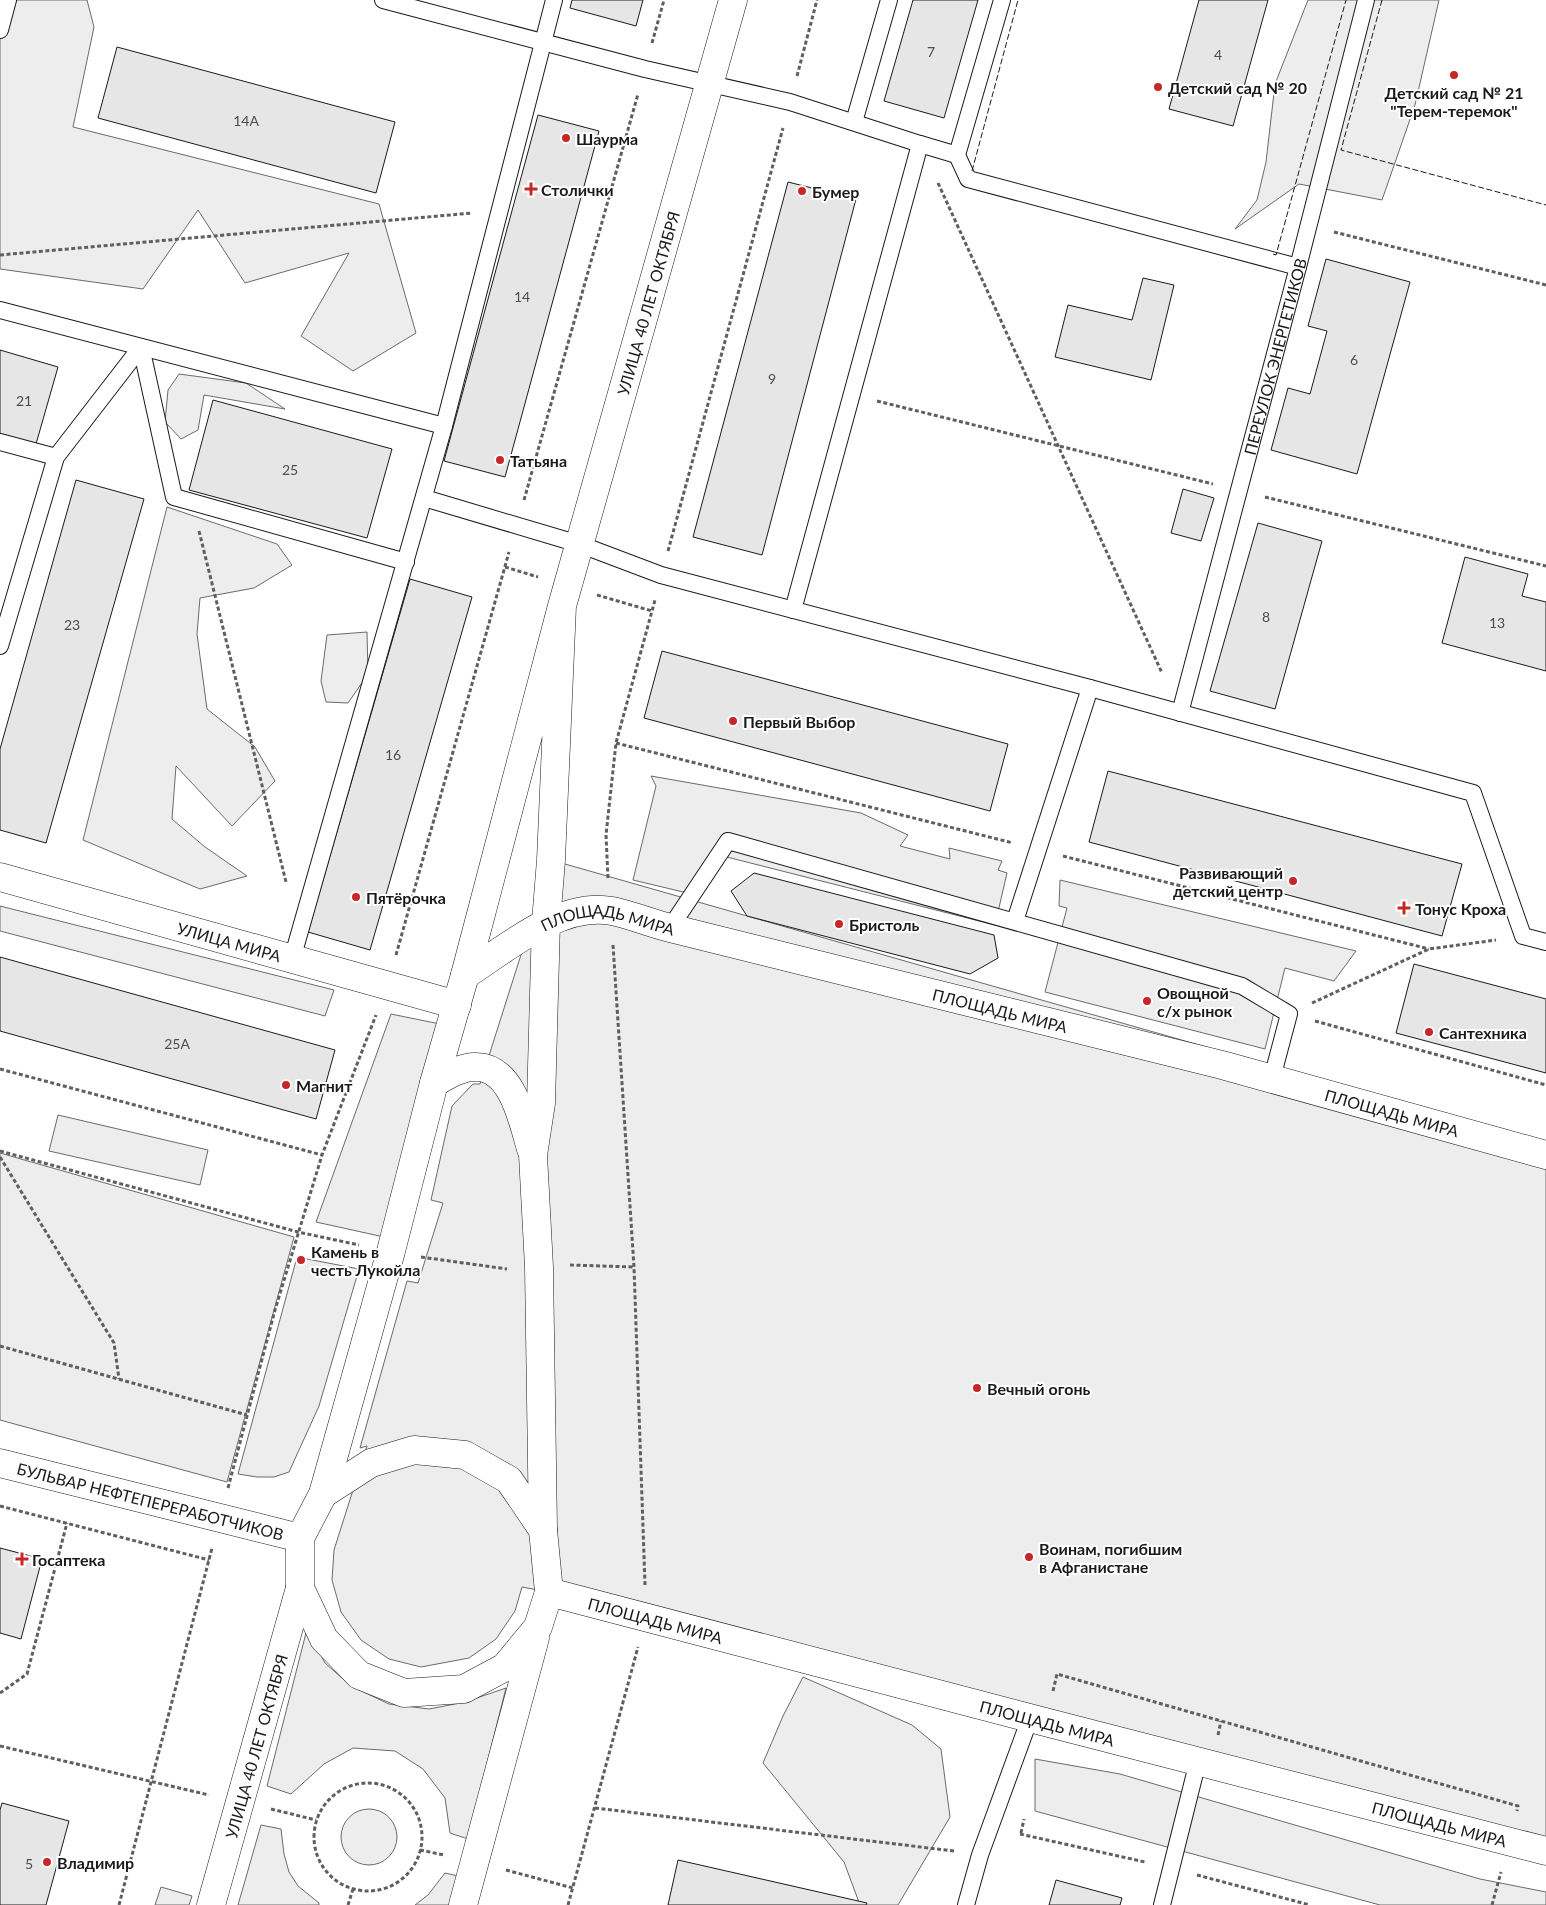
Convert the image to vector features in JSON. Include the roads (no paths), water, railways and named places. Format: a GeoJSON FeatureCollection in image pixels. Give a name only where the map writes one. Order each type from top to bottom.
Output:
{"type":"FeatureCollection","features":[{"type":"Feature","properties":{"kind":"street","name":"УЛИЦА 40 ЛЕТ ОКТЯБРЯ"},"geometry":{"type":"LineString","coordinates":[[562,606],[732,0]]}},
{"type":"Feature","properties":{"kind":"street"},"geometry":{"type":"LineString","coordinates":[[463,1905],[538,1626],[549,1592],[543,1530],[539,1267],[533,1155],[541,1103],[546,922],[551,860],[562,606]]}},
{"type":"Feature","properties":{"kind":"street"},"geometry":{"type":"LineString","coordinates":[[538,1626],[505,1668],[464,1689],[404,1693],[359,1675],[324,1639],[300,1588],[300,1538],[323,1494],[391,1251],[562,606]]}},
{"type":"Feature","properties":{"kind":"street","name":"УЛИЦА МИРА"},"geometry":{"type":"LineString","coordinates":[[0,877],[457,1005]]}},
{"type":"Feature","properties":{"kind":"street","name":"ПЛОЩАДЬ МИРА"},"geometry":{"type":"LineString","coordinates":[[465,976],[546,922],[583,911],[610,911],[670,928],[1272,1078],[1546,1155]]}},
{"type":"Feature","properties":{"kind":"street"},"geometry":{"type":"LineString","coordinates":[[434,1084],[455,1071],[477,1066],[493,1072],[508,1085],[517,1104],[533,1155]]}},
{"type":"Feature","properties":{"kind":"street"},"geometry":{"type":"LineString","coordinates":[[323,1494],[371,1463],[414,1450],[465,1455],[509,1480],[543,1530]]}},
{"type":"Feature","properties":{"kind":"street","name":"БУЛЬВАР НЕФТЕПЕРЕРАБОТЧИКОВ"},"geometry":{"type":"LineString","coordinates":[[0,1463],[300,1538]]}},
{"type":"Feature","properties":{"kind":"street","name":"УЛИЦА 40 ЛЕТ ОКТЯБРЯ"},"geometry":{"type":"LineString","coordinates":[[211,1905],[300,1588]]}},
{"type":"Feature","properties":{"kind":"street","name":"ПЛОЩАДЬ МИРА"},"geometry":{"type":"LineString","coordinates":[[549,1592],[1546,1851]]}},
{"type":"Feature","properties":{"kind":"lane"},"geometry":{"type":"LineString","coordinates":[[0,30],[8,0]]}},
{"type":"Feature","properties":{"kind":"lane"},"geometry":{"type":"LineString","coordinates":[[382,0],[645,69],[790,102],[957,155]]}},
{"type":"Feature","properties":{"kind":"lane"},"geometry":{"type":"LineString","coordinates":[[292,959],[444,426],[554,0]]}},
{"type":"Feature","properties":{"kind":"lane"},"geometry":{"type":"LineString","coordinates":[[854,122],[889,0]]}},
{"type":"Feature","properties":{"kind":"lane"},"geometry":{"type":"LineString","coordinates":[[1002,0],[957,155],[968,179],[1298,268]]}},
{"type":"Feature","properties":{"kind":"lane","name":"ПЕРЕУЛОК ЭНЕРГЕТИКОВ"},"geometry":{"type":"LineString","coordinates":[[1180,713],[1309,226],[1366,0]]}},
{"type":"Feature","properties":{"kind":"lane"},"geometry":{"type":"LineString","coordinates":[[793,610],[920,144]]}},
{"type":"Feature","properties":{"kind":"lane"},"geometry":{"type":"LineString","coordinates":[[0,310],[444,426]]}},
{"type":"Feature","properties":{"kind":"lane"},"geometry":{"type":"LineString","coordinates":[[0,646],[56,457],[141,347]]}},
{"type":"Feature","properties":{"kind":"lane"},"geometry":{"type":"LineString","coordinates":[[141,347],[174,497],[406,562]]}},
{"type":"Feature","properties":{"kind":"lane"},"geometry":{"type":"LineString","coordinates":[[0,442],[56,457]]}},
{"type":"Feature","properties":{"kind":"lane"},"geometry":{"type":"LineString","coordinates":[[424,498],[579,544],[662,575],[1090,688],[1473,793],[1523,936],[1546,942]]}},
{"type":"Feature","properties":{"kind":"lane"},"geometry":{"type":"LineString","coordinates":[[1015,921],[1090,688]]}},
{"type":"Feature","properties":{"kind":"lane"},"geometry":{"type":"LineString","coordinates":[[670,928],[728,841],[1242,986],[1289,1014],[1272,1078]]}},
{"type":"Feature","properties":{"kind":"lane"},"geometry":{"type":"LineString","coordinates":[[966,1905],[980,1855],[1030,1718]]}},
{"type":"Feature","properties":{"kind":"lane"},"geometry":{"type":"LineString","coordinates":[[1162,1905],[1198,1760]]}},
{"type":"Feature","properties":{"kind":"place","name":"Детский сад № 21 \"Терем-теремок\""},"geometry":{"type":"Point","coordinates":[1454,75]}},
{"type":"Feature","properties":{"kind":"place","name":"Детский сад № 20"},"geometry":{"type":"Point","coordinates":[1158,87]}},
{"type":"Feature","properties":{"kind":"place","name":"Шаурма"},"geometry":{"type":"Point","coordinates":[566,138]}},
{"type":"Feature","properties":{"kind":"place","name":"Столички"},"geometry":{"type":"Point","coordinates":[531,189]}},
{"type":"Feature","properties":{"kind":"place","name":"Бумер"},"geometry":{"type":"Point","coordinates":[802,191]}},
{"type":"Feature","properties":{"kind":"place","name":"Татьяна"},"geometry":{"type":"Point","coordinates":[500,460]}},
{"type":"Feature","properties":{"kind":"place","name":"Первый Выбор"},"geometry":{"type":"Point","coordinates":[733,721]}},
{"type":"Feature","properties":{"kind":"place","name":"Развивающий детский центр"},"geometry":{"type":"Point","coordinates":[1293,881]}},
{"type":"Feature","properties":{"kind":"place","name":"Пятёрочка"},"geometry":{"type":"Point","coordinates":[356,897]}},
{"type":"Feature","properties":{"kind":"place","name":"Тонус Кроха"},"geometry":{"type":"Point","coordinates":[1404,908]}},
{"type":"Feature","properties":{"kind":"place","name":"Бристоль"},"geometry":{"type":"Point","coordinates":[839,924]}},
{"type":"Feature","properties":{"kind":"place","name":"Овощной с/х рынок"},"geometry":{"type":"Point","coordinates":[1147,1001]}},
{"type":"Feature","properties":{"kind":"place","name":"Сантехника"},"geometry":{"type":"Point","coordinates":[1429,1032]}},
{"type":"Feature","properties":{"kind":"place","name":"Магнит"},"geometry":{"type":"Point","coordinates":[286,1085]}},
{"type":"Feature","properties":{"kind":"place","name":"Камень в честь Лукойла"},"geometry":{"type":"Point","coordinates":[301,1260]}},
{"type":"Feature","properties":{"kind":"place","name":"Вечный огонь"},"geometry":{"type":"Point","coordinates":[977,1388]}},
{"type":"Feature","properties":{"kind":"place","name":"Воинам, погибшим в Афганистане"},"geometry":{"type":"Point","coordinates":[1029,1557]}},
{"type":"Feature","properties":{"kind":"place","name":"Госаптека"},"geometry":{"type":"Point","coordinates":[22,1559]}},
{"type":"Feature","properties":{"kind":"place","name":"Владимир"},"geometry":{"type":"Point","coordinates":[47,1862]}}]}
